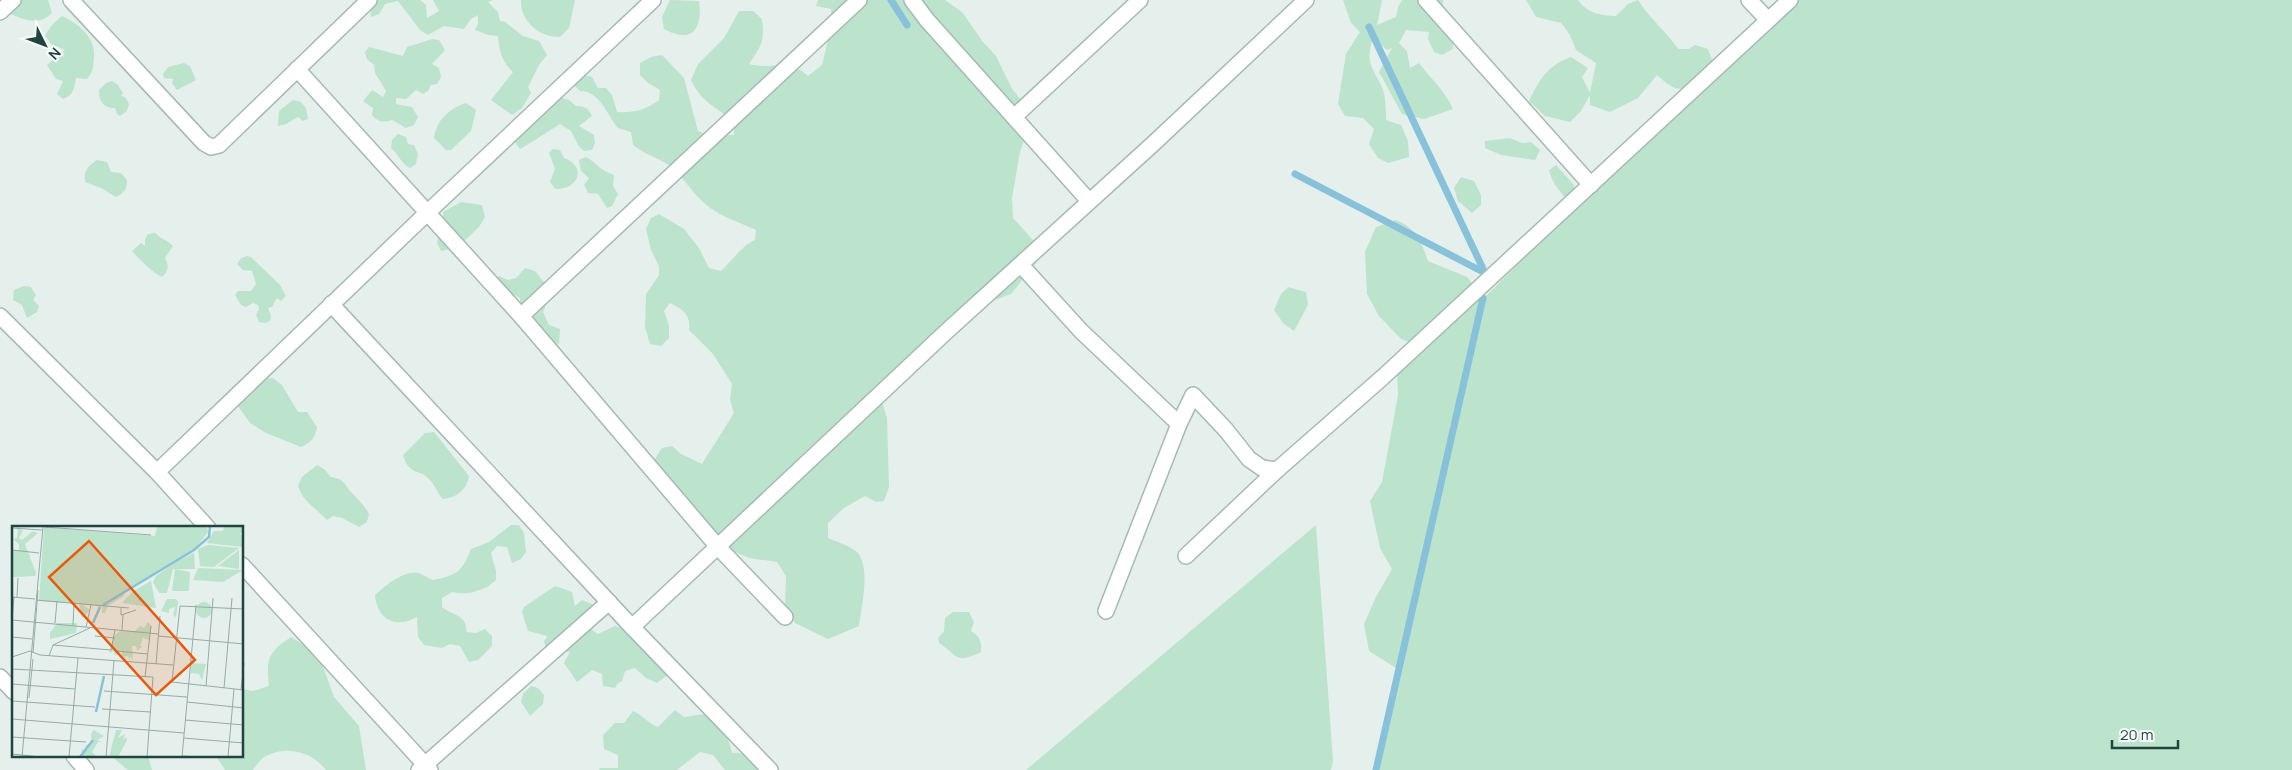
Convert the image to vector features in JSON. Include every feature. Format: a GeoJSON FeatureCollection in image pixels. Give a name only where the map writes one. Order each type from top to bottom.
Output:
{"type":"FeatureCollection","features":[{"type":"Feature","properties":{"kind":"street"},"geometry":{"type":"LineString","coordinates":[[0,12],[13,0]]}},
{"type":"Feature","properties":{"kind":"street"},"geometry":{"type":"LineString","coordinates":[[71,0],[204,143],[211,147],[219,145],[368,0]]}},
{"type":"Feature","properties":{"kind":"street"},"geometry":{"type":"LineString","coordinates":[[157,472],[331,304],[652,0]]}},
{"type":"Feature","properties":{"kind":"street"},"geometry":{"type":"LineString","coordinates":[[521,316],[859,0]]}},
{"type":"Feature","properties":{"kind":"street"},"geometry":{"type":"LineString","coordinates":[[912,0],[927,20],[1088,202]]}},
{"type":"Feature","properties":{"kind":"street"},"geometry":{"type":"LineString","coordinates":[[1014,117],[1140,0]]}},
{"type":"Feature","properties":{"kind":"street"},"geometry":{"type":"LineString","coordinates":[[632,627],[946,331],[1154,143],[1306,0]]}},
{"type":"Feature","properties":{"kind":"street"},"geometry":{"type":"LineString","coordinates":[[1426,0],[1591,185]]}},
{"type":"Feature","properties":{"kind":"street"},"geometry":{"type":"LineString","coordinates":[[1749,0],[1768,20]]}},
{"type":"Feature","properties":{"kind":"street"},"geometry":{"type":"LineString","coordinates":[[1186,556],[1277,470],[1383,377],[1790,0]]}},
{"type":"Feature","properties":{"kind":"street"},"geometry":{"type":"LineString","coordinates":[[297,69],[521,316],[718,547],[785,617]]}},
{"type":"Feature","properties":{"kind":"street"},"geometry":{"type":"LineString","coordinates":[[1021,265],[1081,330],[1179,424]]}},
{"type":"Feature","properties":{"kind":"street"},"geometry":{"type":"LineString","coordinates":[[331,304],[632,627],[770,770]]}},
{"type":"Feature","properties":{"kind":"street"},"geometry":{"type":"LineString","coordinates":[[0,316],[157,472],[206,526]]}},
{"type":"Feature","properties":{"kind":"street"},"geometry":{"type":"LineString","coordinates":[[1106,611],[1179,424],[1193,395],[1226,430],[1249,459],[1262,468],[1277,470]]}},
{"type":"Feature","properties":{"kind":"street"},"geometry":{"type":"LineString","coordinates":[[244,567],[425,768],[609,602]]}},
{"type":"Feature","properties":{"kind":"street"},"geometry":{"type":"LineString","coordinates":[[0,677],[12,690]]}},
{"type":"Feature","properties":{"kind":"street"},"geometry":{"type":"LineString","coordinates":[[76,758],[86,770]]}},
{"type":"Feature","properties":{"kind":"green space"},"geometry":{"type":"Polygon","coordinates":[[[17,0],[48,0],[52,13],[36,21],[7,12],[17,0]]]}},
{"type":"Feature","properties":{"kind":"green space"},"geometry":{"type":"Polygon","coordinates":[[[377,0],[420,0],[426,5],[427,18],[439,11],[433,0],[493,0],[488,2],[498,12],[500,21],[505,22],[523,36],[539,41],[547,55],[539,65],[528,87],[531,93],[522,108],[512,115],[491,100],[513,72],[502,56],[498,36],[488,35],[475,30],[478,24],[478,15],[471,19],[464,29],[444,26],[428,35],[420,30],[398,1],[385,4],[379,14],[371,17],[370,7],[377,0]]]}},
{"type":"Feature","properties":{"kind":"green space"},"geometry":{"type":"Polygon","coordinates":[[[521,0],[575,0],[569,28],[560,37],[545,35],[528,21],[524,15],[521,0]]]}},
{"type":"Feature","properties":{"kind":"green space"},"geometry":{"type":"Polygon","coordinates":[[[670,0],[699,1],[699,20],[693,32],[681,35],[664,29],[662,17],[670,0]]]}},
{"type":"Feature","properties":{"kind":"green space"},"geometry":{"type":"Polygon","coordinates":[[[818,0],[945,0],[962,12],[983,42],[996,56],[1011,87],[1023,103],[1028,129],[1020,152],[1012,198],[1013,218],[1033,240],[1036,263],[1011,294],[992,301],[942,326],[882,402],[887,418],[889,487],[884,501],[876,502],[865,496],[844,508],[828,523],[828,538],[856,551],[864,566],[865,576],[859,626],[828,639],[795,623],[785,605],[786,576],[777,562],[749,558],[728,549],[653,462],[662,448],[672,446],[681,454],[702,464],[734,413],[730,400],[732,384],[713,354],[689,330],[689,320],[682,310],[670,303],[664,311],[669,326],[669,338],[661,346],[650,344],[645,327],[646,294],[659,275],[659,266],[651,250],[646,229],[651,218],[659,214],[684,229],[699,248],[709,268],[721,271],[741,250],[755,240],[756,230],[708,206],[670,166],[633,145],[631,132],[618,128],[598,99],[587,92],[580,91],[574,85],[574,81],[582,74],[592,77],[598,88],[606,88],[612,95],[617,112],[628,112],[644,108],[659,100],[660,90],[648,83],[640,75],[640,63],[651,57],[662,55],[684,78],[698,131],[711,136],[734,135],[734,123],[700,95],[691,80],[698,64],[724,38],[739,11],[753,11],[762,19],[763,33],[759,48],[749,64],[757,66],[787,66],[801,71],[808,76],[822,65],[832,23],[831,9],[816,6],[818,0]]]}},
{"type":"Feature","properties":{"kind":"green space"},"geometry":{"type":"Polygon","coordinates":[[[1343,0],[1382,0],[1377,25],[1396,17],[1402,0],[1443,0],[1443,8],[1437,24],[1453,40],[1453,49],[1442,55],[1434,52],[1428,39],[1429,32],[1406,30],[1399,43],[1407,51],[1410,68],[1419,63],[1442,91],[1453,109],[1424,119],[1402,114],[1379,72],[1392,48],[1387,50],[1373,37],[1371,46],[1370,62],[1384,93],[1386,120],[1401,125],[1408,141],[1409,157],[1388,163],[1378,158],[1369,144],[1374,129],[1363,118],[1345,116],[1338,104],[1346,54],[1360,32],[1351,23],[1343,0]]]}},
{"type":"Feature","properties":{"kind":"green space"},"geometry":{"type":"Polygon","coordinates":[[[1526,0],[1578,0],[1590,11],[1616,16],[1628,4],[1638,0],[1678,49],[1689,49],[1695,45],[1708,49],[1713,62],[1784,0],[2292,0],[2292,770],[1376,770],[1399,670],[1369,651],[1364,624],[1376,597],[1392,569],[1380,548],[1370,501],[1382,482],[1398,395],[1397,373],[1419,347],[1400,338],[1379,316],[1367,294],[1365,252],[1376,227],[1396,220],[1403,223],[1417,236],[1428,261],[1467,277],[1484,298],[1700,83],[1681,89],[1672,87],[1657,75],[1638,98],[1610,112],[1590,105],[1590,95],[1581,111],[1570,122],[1545,116],[1529,101],[1545,74],[1556,65],[1571,57],[1588,68],[1582,77],[1590,93],[1596,63],[1576,50],[1570,35],[1561,23],[1536,17],[1526,0]]]}},
{"type":"Feature","properties":{"kind":"green space"},"geometry":{"type":"Polygon","coordinates":[[[62,16],[85,32],[94,50],[91,74],[87,79],[76,78],[71,93],[63,99],[57,94],[63,81],[56,79],[47,65],[65,50],[51,44],[45,35],[62,16]]]}},
{"type":"Feature","properties":{"kind":"green space"},"geometry":{"type":"Polygon","coordinates":[[[432,39],[439,40],[445,50],[432,64],[439,68],[441,77],[437,84],[431,85],[428,91],[423,94],[416,90],[406,99],[396,98],[396,104],[412,107],[418,117],[414,125],[406,128],[392,120],[383,122],[376,119],[372,115],[373,108],[363,101],[372,90],[383,97],[386,91],[375,73],[374,65],[367,59],[365,52],[369,47],[403,56],[407,47],[432,39]]]}},
{"type":"Feature","properties":{"kind":"green space"},"geometry":{"type":"Polygon","coordinates":[[[184,63],[190,66],[196,80],[177,90],[172,83],[173,79],[164,78],[163,74],[168,67],[184,63]]]}},
{"type":"Feature","properties":{"kind":"green space"},"geometry":{"type":"Polygon","coordinates":[[[112,81],[118,85],[123,93],[121,96],[125,97],[129,104],[127,111],[120,116],[115,108],[107,107],[100,97],[99,90],[106,83],[112,81]]]}},
{"type":"Feature","properties":{"kind":"green space"},"geometry":{"type":"Polygon","coordinates":[[[556,99],[569,100],[576,106],[588,109],[591,113],[592,116],[579,126],[594,135],[595,143],[592,150],[584,151],[578,145],[571,131],[560,124],[520,149],[515,142],[519,135],[556,99]]]}},
{"type":"Feature","properties":{"kind":"green space"},"geometry":{"type":"Polygon","coordinates":[[[293,100],[301,102],[306,108],[308,119],[303,121],[298,117],[278,126],[279,111],[293,100]]]}},
{"type":"Feature","properties":{"kind":"green space"},"geometry":{"type":"Polygon","coordinates":[[[466,103],[476,110],[471,131],[451,150],[446,150],[434,138],[435,132],[441,120],[449,112],[466,103]]]}},
{"type":"Feature","properties":{"kind":"green space"},"geometry":{"type":"Polygon","coordinates":[[[398,134],[406,137],[408,144],[414,145],[418,154],[416,164],[410,168],[404,164],[391,148],[392,140],[398,134]]]}},
{"type":"Feature","properties":{"kind":"green space"},"geometry":{"type":"Polygon","coordinates":[[[1510,138],[1522,143],[1531,142],[1540,150],[1535,160],[1501,155],[1485,148],[1485,141],[1510,138]]]}},
{"type":"Feature","properties":{"kind":"green space"},"geometry":{"type":"Polygon","coordinates":[[[553,149],[560,150],[564,158],[576,167],[577,177],[569,186],[555,189],[550,182],[555,169],[549,153],[553,149]]]}},
{"type":"Feature","properties":{"kind":"green space"},"geometry":{"type":"Polygon","coordinates":[[[586,157],[605,171],[614,175],[613,186],[618,194],[612,206],[607,208],[598,194],[588,193],[584,185],[589,178],[581,171],[579,160],[586,157]]]}},
{"type":"Feature","properties":{"kind":"green space"},"geometry":{"type":"Polygon","coordinates":[[[97,160],[107,162],[111,172],[121,173],[127,180],[121,194],[116,197],[101,188],[85,182],[87,169],[97,160]]]}},
{"type":"Feature","properties":{"kind":"green space"},"geometry":{"type":"Polygon","coordinates":[[[1556,165],[1574,185],[1575,199],[1566,200],[1550,175],[1549,170],[1556,165]]]}},
{"type":"Feature","properties":{"kind":"green space"},"geometry":{"type":"Polygon","coordinates":[[[1461,177],[1474,181],[1481,195],[1481,205],[1472,213],[1458,201],[1454,188],[1461,177]]]}},
{"type":"Feature","properties":{"kind":"green space"},"geometry":{"type":"Polygon","coordinates":[[[461,202],[482,205],[485,217],[479,227],[458,247],[441,251],[437,243],[443,220],[443,212],[461,202]]]}},
{"type":"Feature","properties":{"kind":"green space"},"geometry":{"type":"Polygon","coordinates":[[[155,233],[173,246],[165,258],[168,268],[162,277],[150,269],[132,251],[141,243],[145,246],[145,239],[148,234],[155,233]]]}},
{"type":"Feature","properties":{"kind":"green space"},"geometry":{"type":"Polygon","coordinates":[[[251,257],[280,285],[286,296],[281,301],[277,298],[272,307],[268,308],[271,316],[270,321],[265,323],[259,322],[256,315],[259,309],[258,305],[253,303],[246,307],[241,305],[235,295],[238,291],[251,291],[256,284],[252,271],[243,270],[237,264],[241,258],[251,257]]]}},
{"type":"Feature","properties":{"kind":"green space"},"geometry":{"type":"Polygon","coordinates":[[[525,268],[535,271],[547,286],[543,312],[549,325],[560,329],[559,344],[552,342],[520,304],[520,298],[511,293],[499,296],[492,282],[499,276],[508,280],[516,278],[525,268]]]}},
{"type":"Feature","properties":{"kind":"green space"},"geometry":{"type":"Polygon","coordinates":[[[24,286],[31,287],[36,295],[33,300],[39,306],[37,312],[27,318],[22,305],[13,300],[14,290],[24,286]]]}},
{"type":"Feature","properties":{"kind":"green space"},"geometry":{"type":"Polygon","coordinates":[[[1288,287],[1306,292],[1308,305],[1294,331],[1283,323],[1274,310],[1281,294],[1288,287]]]}},
{"type":"Feature","properties":{"kind":"green space"},"geometry":{"type":"Polygon","coordinates":[[[273,378],[282,385],[298,412],[307,412],[317,427],[312,439],[301,447],[266,433],[250,423],[235,402],[264,379],[273,378]]]}},
{"type":"Feature","properties":{"kind":"green space"},"geometry":{"type":"Polygon","coordinates":[[[434,432],[469,476],[464,489],[453,497],[443,499],[429,479],[412,469],[403,455],[425,433],[434,432]]]}},
{"type":"Feature","properties":{"kind":"green space"},"geometry":{"type":"Polygon","coordinates":[[[317,465],[331,477],[344,483],[369,514],[367,522],[359,527],[342,518],[333,516],[327,520],[306,501],[298,486],[302,477],[317,465]]]}},
{"type":"Feature","properties":{"kind":"green space"},"geometry":{"type":"Polygon","coordinates":[[[511,525],[519,525],[524,533],[526,552],[521,559],[512,563],[507,547],[497,546],[491,553],[496,571],[496,580],[492,584],[475,592],[452,592],[442,598],[442,607],[462,618],[467,632],[476,633],[485,629],[492,636],[492,646],[478,660],[469,662],[460,646],[450,644],[442,648],[424,645],[418,637],[417,617],[409,621],[395,622],[389,620],[379,611],[375,595],[400,576],[412,573],[420,574],[433,580],[454,574],[462,567],[471,549],[489,542],[511,525]]]}},
{"type":"Feature","properties":{"kind":"green space"},"geometry":{"type":"Polygon","coordinates":[[[1316,525],[1333,761],[1331,770],[1026,770],[1316,525]]]}},
{"type":"Feature","properties":{"kind":"green space"},"geometry":{"type":"Polygon","coordinates":[[[555,586],[572,592],[575,606],[582,600],[594,605],[592,630],[598,634],[615,626],[625,629],[669,674],[657,683],[646,678],[635,668],[625,671],[622,681],[615,688],[603,686],[602,674],[592,670],[577,682],[564,663],[570,652],[547,649],[544,642],[547,636],[528,631],[522,612],[524,607],[555,586]]]}},
{"type":"Feature","properties":{"kind":"green space"},"geometry":{"type":"Polygon","coordinates":[[[953,612],[969,612],[974,622],[971,631],[980,640],[981,652],[962,658],[939,643],[938,638],[944,631],[945,618],[953,612]]]}},
{"type":"Feature","properties":{"kind":"green space"},"geometry":{"type":"Polygon","coordinates":[[[291,637],[307,647],[321,661],[334,697],[359,726],[366,770],[326,770],[307,755],[299,752],[283,751],[266,756],[260,760],[253,770],[225,770],[217,758],[244,758],[244,689],[253,691],[269,686],[268,669],[270,657],[277,647],[291,637]]]}},
{"type":"Feature","properties":{"kind":"green space"},"geometry":{"type":"Polygon","coordinates":[[[531,686],[538,688],[544,695],[543,704],[530,716],[521,702],[523,694],[531,686]]]}},
{"type":"Feature","properties":{"kind":"green space"},"geometry":{"type":"Polygon","coordinates":[[[675,710],[684,717],[705,714],[710,717],[723,730],[729,741],[732,753],[740,753],[747,756],[757,770],[725,770],[713,755],[700,752],[677,770],[599,770],[600,768],[618,768],[618,755],[604,749],[603,735],[615,723],[624,723],[633,711],[658,727],[675,710]]]}},
{"type":"Feature","properties":{"kind":"green space"},"geometry":{"type":"Polygon","coordinates":[[[113,758],[149,758],[152,770],[128,770],[113,758]]]}},
{"type":"Feature","properties":{"kind":"waterway"},"geometry":{"type":"LineString","coordinates":[[891,0],[907,25]]}},
{"type":"Feature","properties":{"kind":"waterway"},"geometry":{"type":"LineString","coordinates":[[1369,27],[1485,273]]}},
{"type":"Feature","properties":{"kind":"waterway"},"geometry":{"type":"LineString","coordinates":[[1295,174],[1485,273]]}},
{"type":"Feature","properties":{"kind":"waterway"},"geometry":{"type":"LineString","coordinates":[[1376,770],[1483,298]]}}]}
